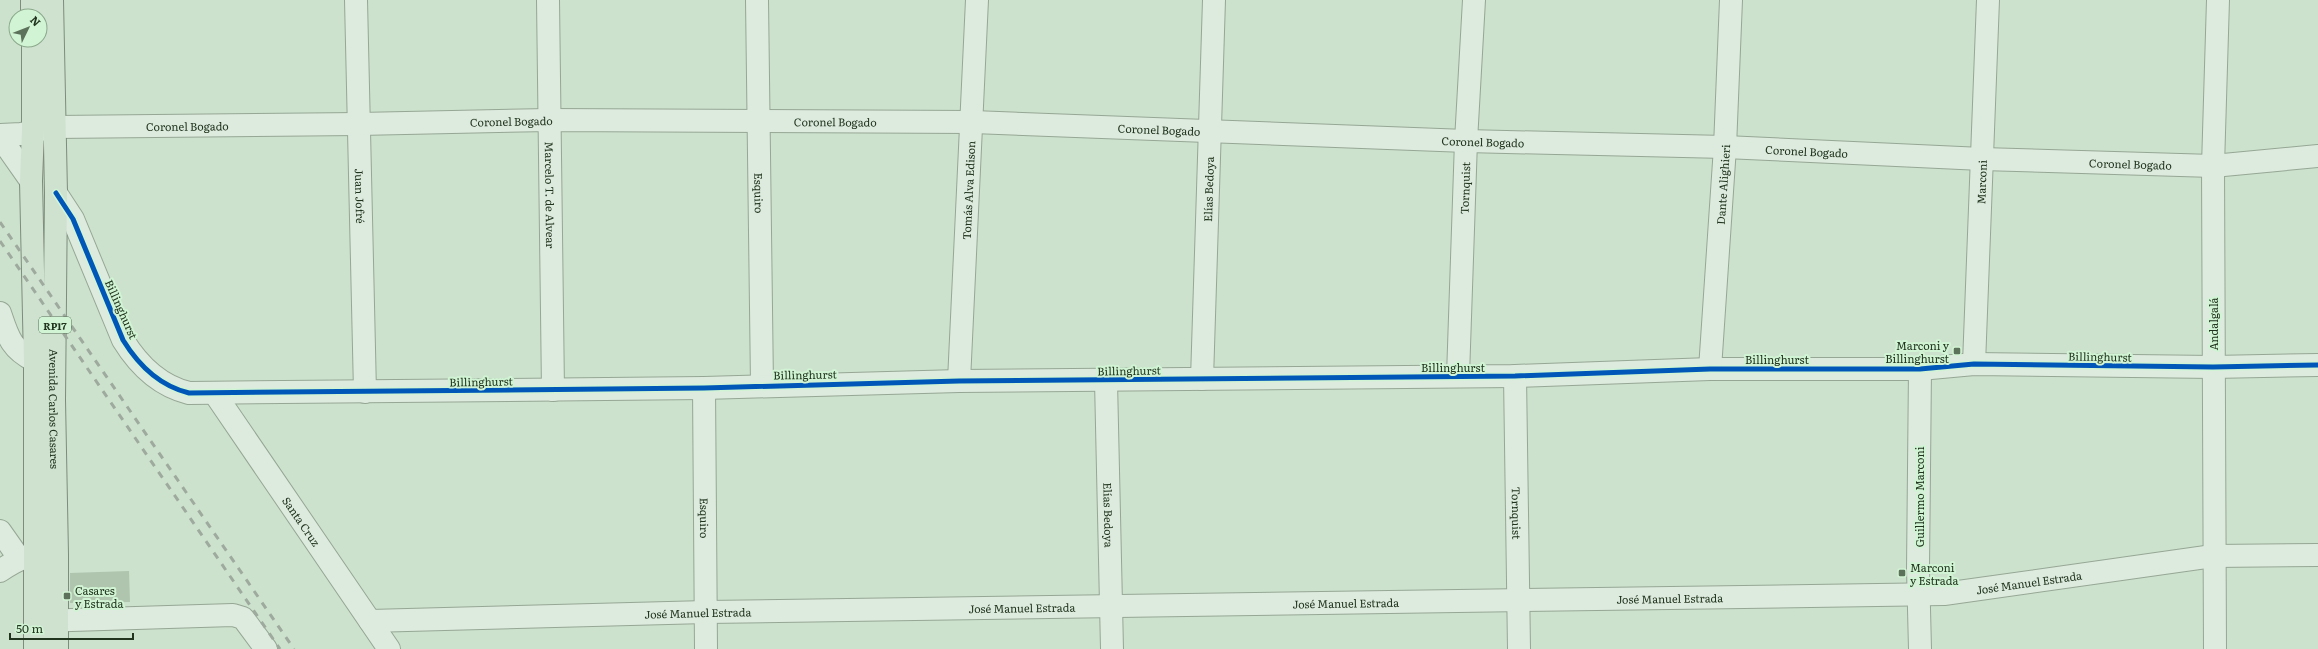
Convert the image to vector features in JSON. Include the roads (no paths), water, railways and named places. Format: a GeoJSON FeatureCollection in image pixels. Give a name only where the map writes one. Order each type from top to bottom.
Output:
{"type":"FeatureCollection","features":[{"type":"Feature","properties":{"kind":"main road","name":"Avenida Carlos Casares"},"geometry":{"type":"LineString","coordinates":[[52,0],[56,193],[54,400],[57,649]]}},
{"type":"Feature","properties":{"kind":"main road","name":"Avenida Carlos Casares"},"geometry":{"type":"LineString","coordinates":[[33,48],[33,130],[31,181],[35,361],[27,556],[35,621],[35,649]]}},
{"type":"Feature","properties":{"kind":"street","name":"Juan Jofré"},"geometry":{"type":"LineString","coordinates":[[356,0],[365,392]]}},
{"type":"Feature","properties":{"kind":"street","name":"Marcelo T. de Alvear"},"geometry":{"type":"LineString","coordinates":[[548,0],[553,390]]}},
{"type":"Feature","properties":{"kind":"street","name":"Esquiro"},"geometry":{"type":"LineString","coordinates":[[757,0],[762,386]]}},
{"type":"Feature","properties":{"kind":"street","name":"Tomás Alva Edison"},"geometry":{"type":"LineString","coordinates":[[959,381],[973,122],[977,0]]}},
{"type":"Feature","properties":{"kind":"street","name":"Elías Bedoya"},"geometry":{"type":"LineString","coordinates":[[1202,379],[1214,0]]}},
{"type":"Feature","properties":{"kind":"street","name":"Tornquist"},"geometry":{"type":"LineString","coordinates":[[1458,376],[1466,140],[1474,0]]}},
{"type":"Feature","properties":{"kind":"street","name":"Dante Alighieri"},"geometry":{"type":"LineString","coordinates":[[1710,369],[1725,147],[1731,0]]}},
{"type":"Feature","properties":{"kind":"street","name":"Marconi"},"geometry":{"type":"LineString","coordinates":[[1974,364],[1988,0]]}},
{"type":"Feature","properties":{"kind":"street","name":"Andalgalá"},"geometry":{"type":"LineString","coordinates":[[2214,649],[2213,166],[2218,0]]}},
{"type":"Feature","properties":{"kind":"street","name":"Coronel Bogado"},"geometry":{"type":"LineString","coordinates":[[0,136],[21,134],[33,130],[55,127],[359,124],[549,120],[759,120],[973,122],[1466,140],[1725,147],[1982,160],[2213,166],[2318,156]]}},
{"type":"Feature","properties":{"kind":"street"},"geometry":{"type":"LineString","coordinates":[[0,136],[31,181]]}},
{"type":"Feature","properties":{"kind":"street","name":"Billinghurst"},"geometry":{"type":"LineString","coordinates":[[56,193],[73,218],[123,340],[133,356],[161,382],[176,390],[189,393],[215,394],[704,388],[959,381],[1106,381],[1515,376],[1710,369],[1920,369],[1974,364],[2213,367],[2318,365]]}},
{"type":"Feature","properties":{"kind":"street"},"geometry":{"type":"LineString","coordinates":[[0,313],[13,346],[22,355],[35,361]]}},
{"type":"Feature","properties":{"kind":"street","name":"Guillermo Marconi"},"geometry":{"type":"LineString","coordinates":[[1920,369],[1920,649]]}},
{"type":"Feature","properties":{"kind":"street","name":"Tornquist"},"geometry":{"type":"LineString","coordinates":[[1515,376],[1519,649]]}},
{"type":"Feature","properties":{"kind":"street","name":"Elías Bedoya"},"geometry":{"type":"LineString","coordinates":[[1106,381],[1112,649]]}},
{"type":"Feature","properties":{"kind":"street","name":"Esquiro"},"geometry":{"type":"LineString","coordinates":[[704,388],[706,649]]}},
{"type":"Feature","properties":{"kind":"street","name":"Santa Cruz"},"geometry":{"type":"LineString","coordinates":[[215,394],[389,649]]}},
{"type":"Feature","properties":{"kind":"street"},"geometry":{"type":"LineString","coordinates":[[0,531],[27,556]]}},
{"type":"Feature","properties":{"kind":"street","name":"José Manuel Estrada"},"geometry":{"type":"LineString","coordinates":[[370,621],[706,612],[1112,608],[1944,594],[2213,556],[2318,554]]}},
{"type":"Feature","properties":{"kind":"street"},"geometry":{"type":"LineString","coordinates":[[0,571],[27,556],[57,555]]}},
{"type":"Feature","properties":{"kind":"street"},"geometry":{"type":"LineString","coordinates":[[35,621],[233,616],[243,618],[266,649]]}},
{"type":"Feature","properties":{"kind":"railway"},"geometry":{"type":"LineString","coordinates":[[0,222],[294,649]]}},
{"type":"Feature","properties":{"kind":"railway"},"geometry":{"type":"LineString","coordinates":[[0,241],[280,649]]}},
{"type":"Feature","properties":{"kind":"place","name":"Marconi y Billinghurst"},"geometry":{"type":"Point","coordinates":[1957,351]}},
{"type":"Feature","properties":{"kind":"place","name":"Marconi y Estrada"},"geometry":{"type":"Point","coordinates":[1902,573]}},
{"type":"Feature","properties":{"kind":"place","name":"Casares y Estrada"},"geometry":{"type":"Point","coordinates":[67,596]}}]}
